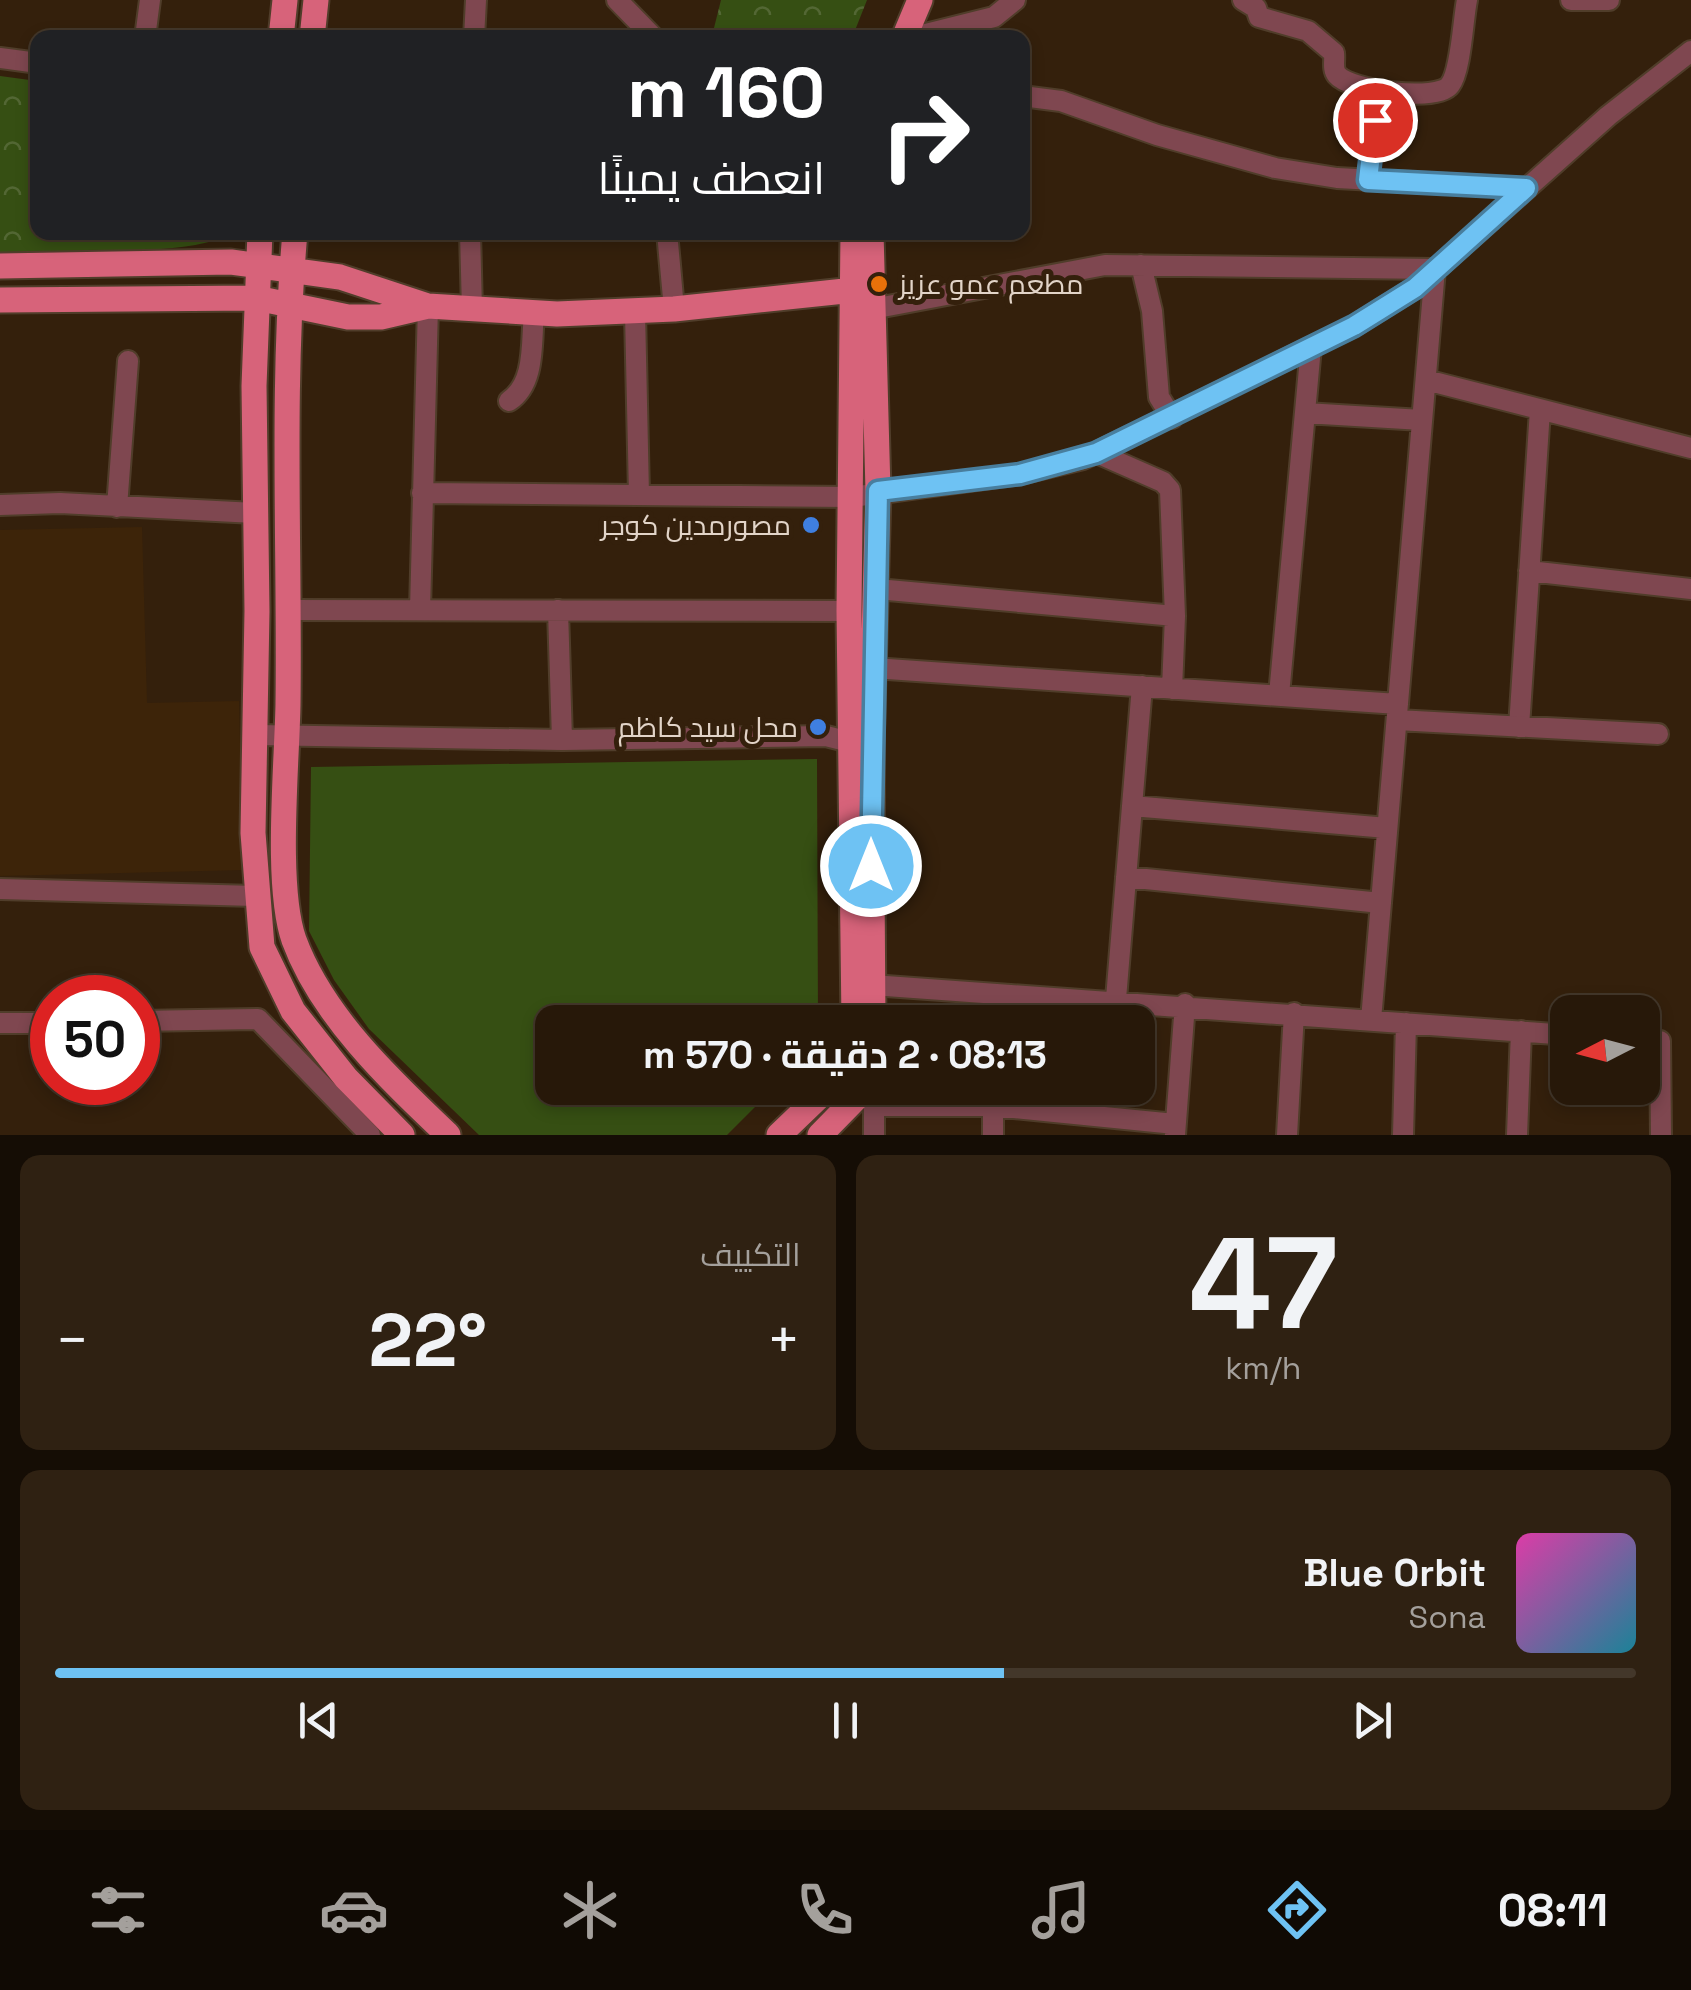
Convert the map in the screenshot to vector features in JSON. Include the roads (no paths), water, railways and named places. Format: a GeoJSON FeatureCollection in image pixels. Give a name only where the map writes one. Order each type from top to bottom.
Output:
{"type":"FeatureCollection","features":[{"type":"Feature","properties":{"kind":"main road"},"geometry":{"type":"LineString","coordinates":[[282,30],[284,0]]}},
{"type":"Feature","properties":{"kind":"main road"},"geometry":{"type":"LineString","coordinates":[[313,30],[316,0]]}},
{"type":"Feature","properties":{"kind":"main road"},"geometry":{"type":"LineString","coordinates":[[889,30],[902,0]]}},
{"type":"Feature","properties":{"kind":"main road"},"geometry":{"type":"LineString","coordinates":[[910,30],[920,0]]}},
{"type":"Feature","properties":{"kind":"main road"},"geometry":{"type":"LineString","coordinates":[[259,240],[255,896],[262,946],[293,1012],[398,1131]]}},
{"type":"Feature","properties":{"kind":"main road"},"geometry":{"type":"LineString","coordinates":[[294,240],[288,303],[285,833],[293,937],[320,994],[371,1056],[448,1135]]}},
{"type":"Feature","properties":{"kind":"main road"},"geometry":{"type":"LineString","coordinates":[[853,240],[865,494],[877,589],[873,668],[873,1005]]}},
{"type":"Feature","properties":{"kind":"main road"},"geometry":{"type":"LineString","coordinates":[[854,1005],[849,610],[865,494],[871,240]]}},
{"type":"Feature","properties":{"kind":"main road"},"geometry":{"type":"LineString","coordinates":[[0,266],[256,265],[376,286],[428,306],[534,312],[674,310],[854,290]]}},
{"type":"Feature","properties":{"kind":"main road"},"geometry":{"type":"LineString","coordinates":[[0,300],[256,298],[348,317],[381,317],[428,306]]}},
{"type":"Feature","properties":{"kind":"main road"},"geometry":{"type":"LineString","coordinates":[[779,1135],[810,1105]]}},
{"type":"Feature","properties":{"kind":"main road"},"geometry":{"type":"LineString","coordinates":[[820,1135],[857,1105]]}},
{"type":"Feature","properties":{"kind":"street"},"geometry":{"type":"LineString","coordinates":[[146,30],[150,0]]}},
{"type":"Feature","properties":{"kind":"street"},"geometry":{"type":"LineString","coordinates":[[474,30],[476,0]]}},
{"type":"Feature","properties":{"kind":"street"},"geometry":{"type":"LineString","coordinates":[[617,0],[646,30]]}},
{"type":"Feature","properties":{"kind":"street"},"geometry":{"type":"LineString","coordinates":[[940,30],[994,17],[1016,0]]}},
{"type":"Feature","properties":{"kind":"street"},"geometry":{"type":"LineString","coordinates":[[1243,0],[1256,8],[1259,16],[1314,35],[1334,52],[1336,72],[1342,79],[1379,90],[1436,94],[1446,90],[1453,80],[1467,0]]}},
{"type":"Feature","properties":{"kind":"street"},"geometry":{"type":"LineString","coordinates":[[1570,0],[1609,0]]}},
{"type":"Feature","properties":{"kind":"street"},"geometry":{"type":"LineString","coordinates":[[422,493],[865,494],[1020,474],[1096,453],[1311,347],[1415,288],[1526,188],[1691,50]]}},
{"type":"Feature","properties":{"kind":"street"},"geometry":{"type":"LineString","coordinates":[[0,58],[30,62]]}},
{"type":"Feature","properties":{"kind":"street"},"geometry":{"type":"LineString","coordinates":[[1368,180],[1379,90]]}},
{"type":"Feature","properties":{"kind":"street"},"geometry":{"type":"LineString","coordinates":[[1030,97],[1061,102],[1157,135],[1276,168],[1368,180],[1526,188]]}},
{"type":"Feature","properties":{"kind":"street"},"geometry":{"type":"LineString","coordinates":[[470,240],[472,310]]}},
{"type":"Feature","properties":{"kind":"street"},"geometry":{"type":"LineString","coordinates":[[668,240],[674,310]]}},
{"type":"Feature","properties":{"kind":"street"},"geometry":{"type":"LineString","coordinates":[[872,310],[1105,265],[1435,270]]}},
{"type":"Feature","properties":{"kind":"street"},"geometry":{"type":"LineString","coordinates":[[1140,265],[1152,311],[1159,397],[1172,418]]}},
{"type":"Feature","properties":{"kind":"street"},"geometry":{"type":"LineString","coordinates":[[1371,1020],[1435,270]]}},
{"type":"Feature","properties":{"kind":"street"},"geometry":{"type":"LineString","coordinates":[[420,610],[428,306]]}},
{"type":"Feature","properties":{"kind":"street"},"geometry":{"type":"LineString","coordinates":[[509,401],[519,394],[529,372],[534,312]]}},
{"type":"Feature","properties":{"kind":"street"},"geometry":{"type":"LineString","coordinates":[[635,312],[638,495]]}},
{"type":"Feature","properties":{"kind":"street"},"geometry":{"type":"LineString","coordinates":[[1278,696],[1311,347]]}},
{"type":"Feature","properties":{"kind":"street"},"geometry":{"type":"LineString","coordinates":[[118,507],[128,361]]}},
{"type":"Feature","properties":{"kind":"street"},"geometry":{"type":"LineString","coordinates":[[1426,380],[1691,448]]}},
{"type":"Feature","properties":{"kind":"street"},"geometry":{"type":"LineString","coordinates":[[1519,727],[1540,410]]}},
{"type":"Feature","properties":{"kind":"street"},"geometry":{"type":"LineString","coordinates":[[1305,413],[1422,420]]}},
{"type":"Feature","properties":{"kind":"street"},"geometry":{"type":"LineString","coordinates":[[1096,453],[1163,482],[1170,490],[1175,616],[1172,688]]}},
{"type":"Feature","properties":{"kind":"street"},"geometry":{"type":"LineString","coordinates":[[0,505],[255,513]]}},
{"type":"Feature","properties":{"kind":"street"},"geometry":{"type":"LineString","coordinates":[[1528,571],[1691,590]]}},
{"type":"Feature","properties":{"kind":"street"},"geometry":{"type":"LineString","coordinates":[[877,589],[1175,616]]}},
{"type":"Feature","properties":{"kind":"street"},"geometry":{"type":"LineString","coordinates":[[289,610],[849,610]]}},
{"type":"Feature","properties":{"kind":"street"},"geometry":{"type":"LineString","coordinates":[[558,610],[562,740]]}},
{"type":"Feature","properties":{"kind":"street"},"geometry":{"type":"LineString","coordinates":[[873,668],[1278,696],[1519,727],[1658,734]]}},
{"type":"Feature","properties":{"kind":"street"},"geometry":{"type":"LineString","coordinates":[[1116,999],[1142,686]]}},
{"type":"Feature","properties":{"kind":"street"},"geometry":{"type":"LineString","coordinates":[[256,735],[562,740],[826,736],[850,742]]}},
{"type":"Feature","properties":{"kind":"street"},"geometry":{"type":"LineString","coordinates":[[1132,806],[1387,828]]}},
{"type":"Feature","properties":{"kind":"street"},"geometry":{"type":"LineString","coordinates":[[1126,877],[1381,903]]}},
{"type":"Feature","properties":{"kind":"street"},"geometry":{"type":"LineString","coordinates":[[0,890],[255,896]]}},
{"type":"Feature","properties":{"kind":"street"},"geometry":{"type":"LineString","coordinates":[[872,985],[1116,999],[1550,1033]]}},
{"type":"Feature","properties":{"kind":"street"},"geometry":{"type":"LineString","coordinates":[[983,1105],[1175,1130],[1184,1004]]}},
{"type":"Feature","properties":{"kind":"street"},"geometry":{"type":"LineString","coordinates":[[1288,1135],[1294,1013]]}},
{"type":"Feature","properties":{"kind":"street"},"geometry":{"type":"LineString","coordinates":[[160,1021],[258,1019],[362,1134],[398,1131]]}},
{"type":"Feature","properties":{"kind":"street"},"geometry":{"type":"LineString","coordinates":[[0,1023],[30,1022]]}},
{"type":"Feature","properties":{"kind":"street"},"geometry":{"type":"LineString","coordinates":[[1403,1135],[1406,1024]]}},
{"type":"Feature","properties":{"kind":"street"},"geometry":{"type":"LineString","coordinates":[[1517,1135],[1521,1031]]}},
{"type":"Feature","properties":{"kind":"street"},"geometry":{"type":"LineString","coordinates":[[1660,1041],[1661,1135]]}},
{"type":"Feature","properties":{"kind":"street"},"geometry":{"type":"LineString","coordinates":[[872,1105],[874,1135]]}},
{"type":"Feature","properties":{"kind":"street"},"geometry":{"type":"LineString","coordinates":[[993,1106],[993,1135]]}},
{"type":"Feature","properties":{"kind":"place","name":"مطعم عمو عزيز"},"geometry":{"type":"Point","coordinates":[879,284]}},
{"type":"Feature","properties":{"kind":"place","name":"مصورمدین كوجر"},"geometry":{"type":"Point","coordinates":[811,525]}},
{"type":"Feature","properties":{"kind":"place","name":"محل سيد كاظم"},"geometry":{"type":"Point","coordinates":[818,727]}}]}
